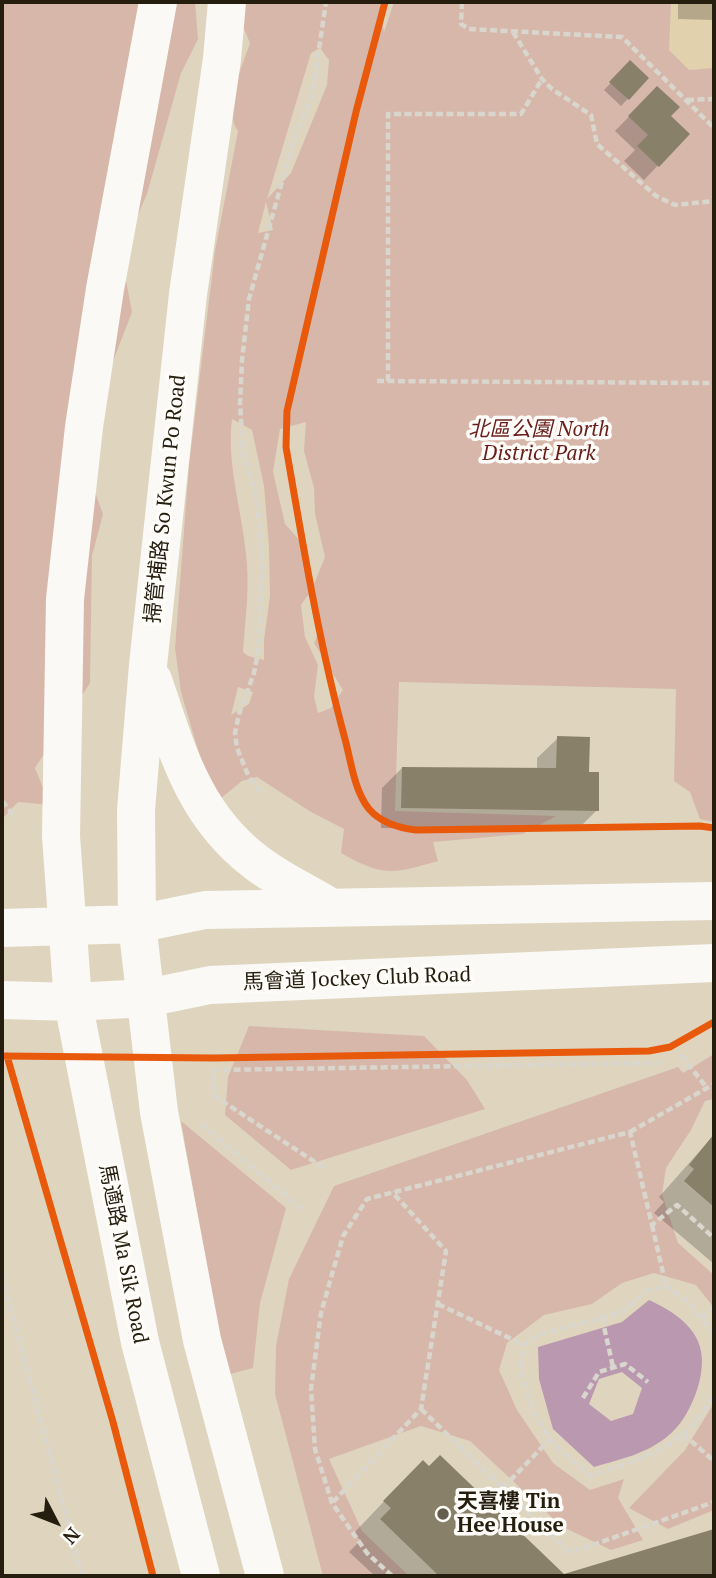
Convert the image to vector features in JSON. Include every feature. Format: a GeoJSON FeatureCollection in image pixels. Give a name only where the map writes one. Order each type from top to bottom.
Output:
{"type":"FeatureCollection","features":[{"type":"Feature","properties":{"kind":"main road"},"geometry":{"type":"LineString","coordinates":[[69,927],[61,836],[65,600],[84,427],[105,289],[158,2]]}},
{"type":"Feature","properties":{"kind":"main road","name":"掃管埔路 So Kwun Po Road"},"geometry":{"type":"LineString","coordinates":[[146,998],[137,924],[136,810],[148,665],[188,294],[222,59],[226,2]]}},
{"type":"Feature","properties":{"kind":"main road"},"geometry":{"type":"LineString","coordinates":[[148,665],[182,766],[219,829],[257,863],[330,907]]}},
{"type":"Feature","properties":{"kind":"main road"},"geometry":{"type":"LineString","coordinates":[[2,928],[137,924],[205,910],[714,901]]}},
{"type":"Feature","properties":{"kind":"main road","name":"馬適路 Ma Sik Road"},"geometry":{"type":"LineString","coordinates":[[69,927],[73,1002],[139,1342],[201,1576]]}},
{"type":"Feature","properties":{"kind":"main road","name":"馬會道 Jockey Club Road"},"geometry":{"type":"LineString","coordinates":[[2,1000],[73,1002],[146,998],[210,985],[714,963]]}},
{"type":"Feature","properties":{"kind":"main road"},"geometry":{"type":"LineString","coordinates":[[146,998],[159,1112],[202,1340],[265,1576]]}},
{"type":"Feature","properties":{"kind":"path"},"geometry":{"type":"LineString","coordinates":[[260,792],[248,775],[237,748],[235,733],[258,653],[262,565],[254,488],[243,454],[240,403],[242,360],[249,299],[295,139],[312,96],[326,2]]}},
{"type":"Feature","properties":{"kind":"path"},"geometry":{"type":"LineString","coordinates":[[462,2],[461,24],[469,29],[622,37],[714,128]]}},
{"type":"Feature","properties":{"kind":"path"},"geometry":{"type":"LineString","coordinates":[[513,32],[542,79],[552,89],[591,115],[597,144],[656,196],[676,205],[714,201]]}},
{"type":"Feature","properties":{"kind":"path"},"geometry":{"type":"LineString","coordinates":[[388,382],[388,114],[521,114],[542,79]]}},
{"type":"Feature","properties":{"kind":"path"},"geometry":{"type":"LineString","coordinates":[[685,100],[714,99]]}},
{"type":"Feature","properties":{"kind":"path"},"geometry":{"type":"LineString","coordinates":[[377,381],[714,383]]}},
{"type":"Feature","properties":{"kind":"path"},"geometry":{"type":"LineString","coordinates":[[2,801],[16,817]]}},
{"type":"Feature","properties":{"kind":"path"},"geometry":{"type":"LineString","coordinates":[[681,1055],[706,1088]]}},
{"type":"Feature","properties":{"kind":"path"},"geometry":{"type":"LineString","coordinates":[[324,1168],[213,1095],[213,1070],[664,1063]]}},
{"type":"Feature","properties":{"kind":"path"},"geometry":{"type":"LineString","coordinates":[[391,1576],[367,1553],[332,1503],[315,1450],[311,1389],[321,1313],[343,1236],[367,1199],[630,1132],[714,1084]]}},
{"type":"Feature","properties":{"kind":"path"},"geometry":{"type":"LineString","coordinates":[[192,1116],[302,1209]]}},
{"type":"Feature","properties":{"kind":"path"},"geometry":{"type":"LineString","coordinates":[[630,1132],[666,1286],[690,1303],[714,1334]]}},
{"type":"Feature","properties":{"kind":"path"},"geometry":{"type":"LineString","coordinates":[[332,1503],[421,1409],[446,1251],[392,1192]]}},
{"type":"Feature","properties":{"kind":"path"},"geometry":{"type":"LineString","coordinates":[[652,1225],[677,1205],[714,1238]]}},
{"type":"Feature","properties":{"kind":"path"},"geometry":{"type":"LineString","coordinates":[[2,1275],[82,1576]]}},
{"type":"Feature","properties":{"kind":"path"},"geometry":{"type":"LineString","coordinates":[[666,1286],[646,1290],[622,1312],[537,1335],[524,1345],[520,1368],[534,1414],[550,1439],[591,1476],[662,1450],[688,1429],[714,1392]]}},
{"type":"Feature","properties":{"kind":"path"},"geometry":{"type":"LineString","coordinates":[[438,1304],[524,1345]]}},
{"type":"Feature","properties":{"kind":"path"},"geometry":{"type":"LineString","coordinates":[[702,1319],[714,1307]]}},
{"type":"Feature","properties":{"kind":"path"},"geometry":{"type":"LineString","coordinates":[[602,1318],[613,1367]]}},
{"type":"Feature","properties":{"kind":"path"},"geometry":{"type":"LineString","coordinates":[[583,1398],[599,1372],[625,1364],[648,1382]]}},
{"type":"Feature","properties":{"kind":"path"},"geometry":{"type":"LineString","coordinates":[[421,1409],[570,1553],[714,1502]]}},
{"type":"Feature","properties":{"kind":"path"},"geometry":{"type":"LineString","coordinates":[[683,1434],[714,1461]]}},
{"type":"Feature","properties":{"kind":"path"},"geometry":{"type":"LineString","coordinates":[[503,1488],[550,1439]]}},
{"type":"Feature","properties":{"kind":"shaded area"},"geometry":{"type":"Polygon","coordinates":[[[671,2],[714,2],[714,68],[689,70],[669,50],[671,2]]]}},
{"type":"Feature","properties":{"kind":"shaded area"},"geometry":{"type":"Polygon","coordinates":[[[649,1300],[680,1318],[692,1331],[700,1347],[702,1358],[699,1382],[684,1418],[661,1442],[643,1451],[594,1467],[553,1429],[539,1379],[538,1347],[622,1322],[649,1300]],[[622,1372],[599,1379],[589,1404],[611,1421],[633,1414],[642,1388],[622,1372]]]}},
{"type":"Feature","properties":{"kind":"green space"},"geometry":{"type":"Polygon","coordinates":[[[2,2],[195,2],[198,39],[181,73],[147,194],[121,254],[132,312],[102,390],[72,430],[103,514],[92,556],[90,683],[35,768],[50,805],[18,802],[2,819],[2,2]]]}},
{"type":"Feature","properties":{"kind":"green space","name":"北區公園 North District Park"},"geometry":{"type":"Polygon","coordinates":[[[236,2],[385,2],[381,14],[384,32],[394,2],[671,2],[669,50],[689,70],[714,68],[714,822],[700,819],[690,792],[674,781],[676,689],[399,682],[395,811],[556,816],[523,834],[433,842],[438,861],[410,869],[378,870],[341,853],[344,829],[311,812],[257,777],[242,781],[220,799],[200,757],[181,692],[175,648],[189,465],[215,251],[238,131],[232,112],[233,100],[250,43],[237,13],[236,2]],[[320,48],[311,53],[267,199],[291,173],[327,85],[329,60],[320,48]],[[266,202],[258,233],[273,230],[266,202]],[[232,419],[233,473],[247,565],[243,652],[264,660],[270,596],[264,486],[252,430],[232,419]],[[306,422],[280,429],[273,472],[285,524],[303,544],[312,589],[325,557],[315,514],[314,488],[304,451],[306,422]],[[308,595],[301,605],[305,637],[318,665],[314,697],[318,713],[331,708],[343,690],[314,643],[318,625],[308,595]],[[238,687],[231,715],[249,704],[253,692],[238,687]]]}},
{"type":"Feature","properties":{"kind":"green space"},"geometry":{"type":"Polygon","coordinates":[[[249,1026],[424,1036],[467,1080],[485,1109],[291,1170],[225,1115],[228,1077],[249,1026]]]}},
{"type":"Feature","properties":{"kind":"green space"},"geometry":{"type":"Polygon","coordinates":[[[714,1054],[714,1099],[705,1101],[691,1130],[666,1168],[662,1194],[678,1243],[714,1275],[714,1308],[696,1285],[654,1273],[622,1283],[592,1304],[544,1315],[507,1343],[499,1370],[517,1410],[553,1463],[590,1490],[624,1479],[618,1498],[643,1540],[611,1550],[561,1526],[470,1441],[421,1426],[329,1459],[362,1531],[409,1576],[323,1576],[275,1394],[276,1346],[289,1279],[334,1186],[678,1067],[683,1073],[714,1054]]]}},
{"type":"Feature","properties":{"kind":"green space"},"geometry":{"type":"Polygon","coordinates":[[[181,1121],[286,1208],[260,1303],[253,1368],[226,1375],[181,1121]]]}},
{"type":"Feature","properties":{"kind":"green space"},"geometry":{"type":"Polygon","coordinates":[[[714,1403],[714,1510],[668,1529],[629,1508],[685,1450],[714,1403]]]}},
{"type":"Feature","properties":{"kind":"building"},"geometry":{"type":"Polygon","coordinates":[[[630,60],[649,78],[629,100],[609,82],[630,60]]]}},
{"type":"Feature","properties":{"kind":"building"},"geometry":{"type":"Polygon","coordinates":[[[657,86],[680,107],[671,116],[690,134],[659,167],[637,146],[648,135],[628,116],[657,86]]]}},
{"type":"Feature","properties":{"kind":"building"},"geometry":{"type":"Polygon","coordinates":[[[557,736],[590,737],[589,772],[599,772],[599,811],[401,808],[402,767],[556,768],[557,736]]]}},
{"type":"Feature","properties":{"kind":"building"},"geometry":{"type":"Polygon","coordinates":[[[714,1134],[714,1207],[684,1181],[694,1169],[689,1165],[714,1134]]]}},
{"type":"Feature","properties":{"kind":"building","name":"天喜樓 Tin Hee House"},"geometry":{"type":"Polygon","coordinates":[[[440,1455],[564,1574],[714,1529],[714,1576],[439,1576],[380,1519],[391,1508],[383,1501],[423,1460],[429,1466],[440,1455]]]}},
{"type":"Feature","properties":{"kind":"cycle path"},"geometry":{"type":"LineString","coordinates":[[385,2],[356,112],[287,411],[286,447],[312,594],[327,667],[360,793],[369,809],[379,818],[416,830],[714,828]]}},
{"type":"Feature","properties":{"kind":"cycle path"},"geometry":{"type":"LineString","coordinates":[[2,1056],[214,1058],[649,1051],[670,1047],[714,1022]]}},
{"type":"Feature","properties":{"kind":"cycle path"},"geometry":{"type":"LineString","coordinates":[[7,1056],[113,1422],[153,1576]]}},
{"type":"Feature","properties":{"kind":"place","name":"天喜樓 Tin Hee House"},"geometry":{"type":"Point","coordinates":[443,1514]}}]}
